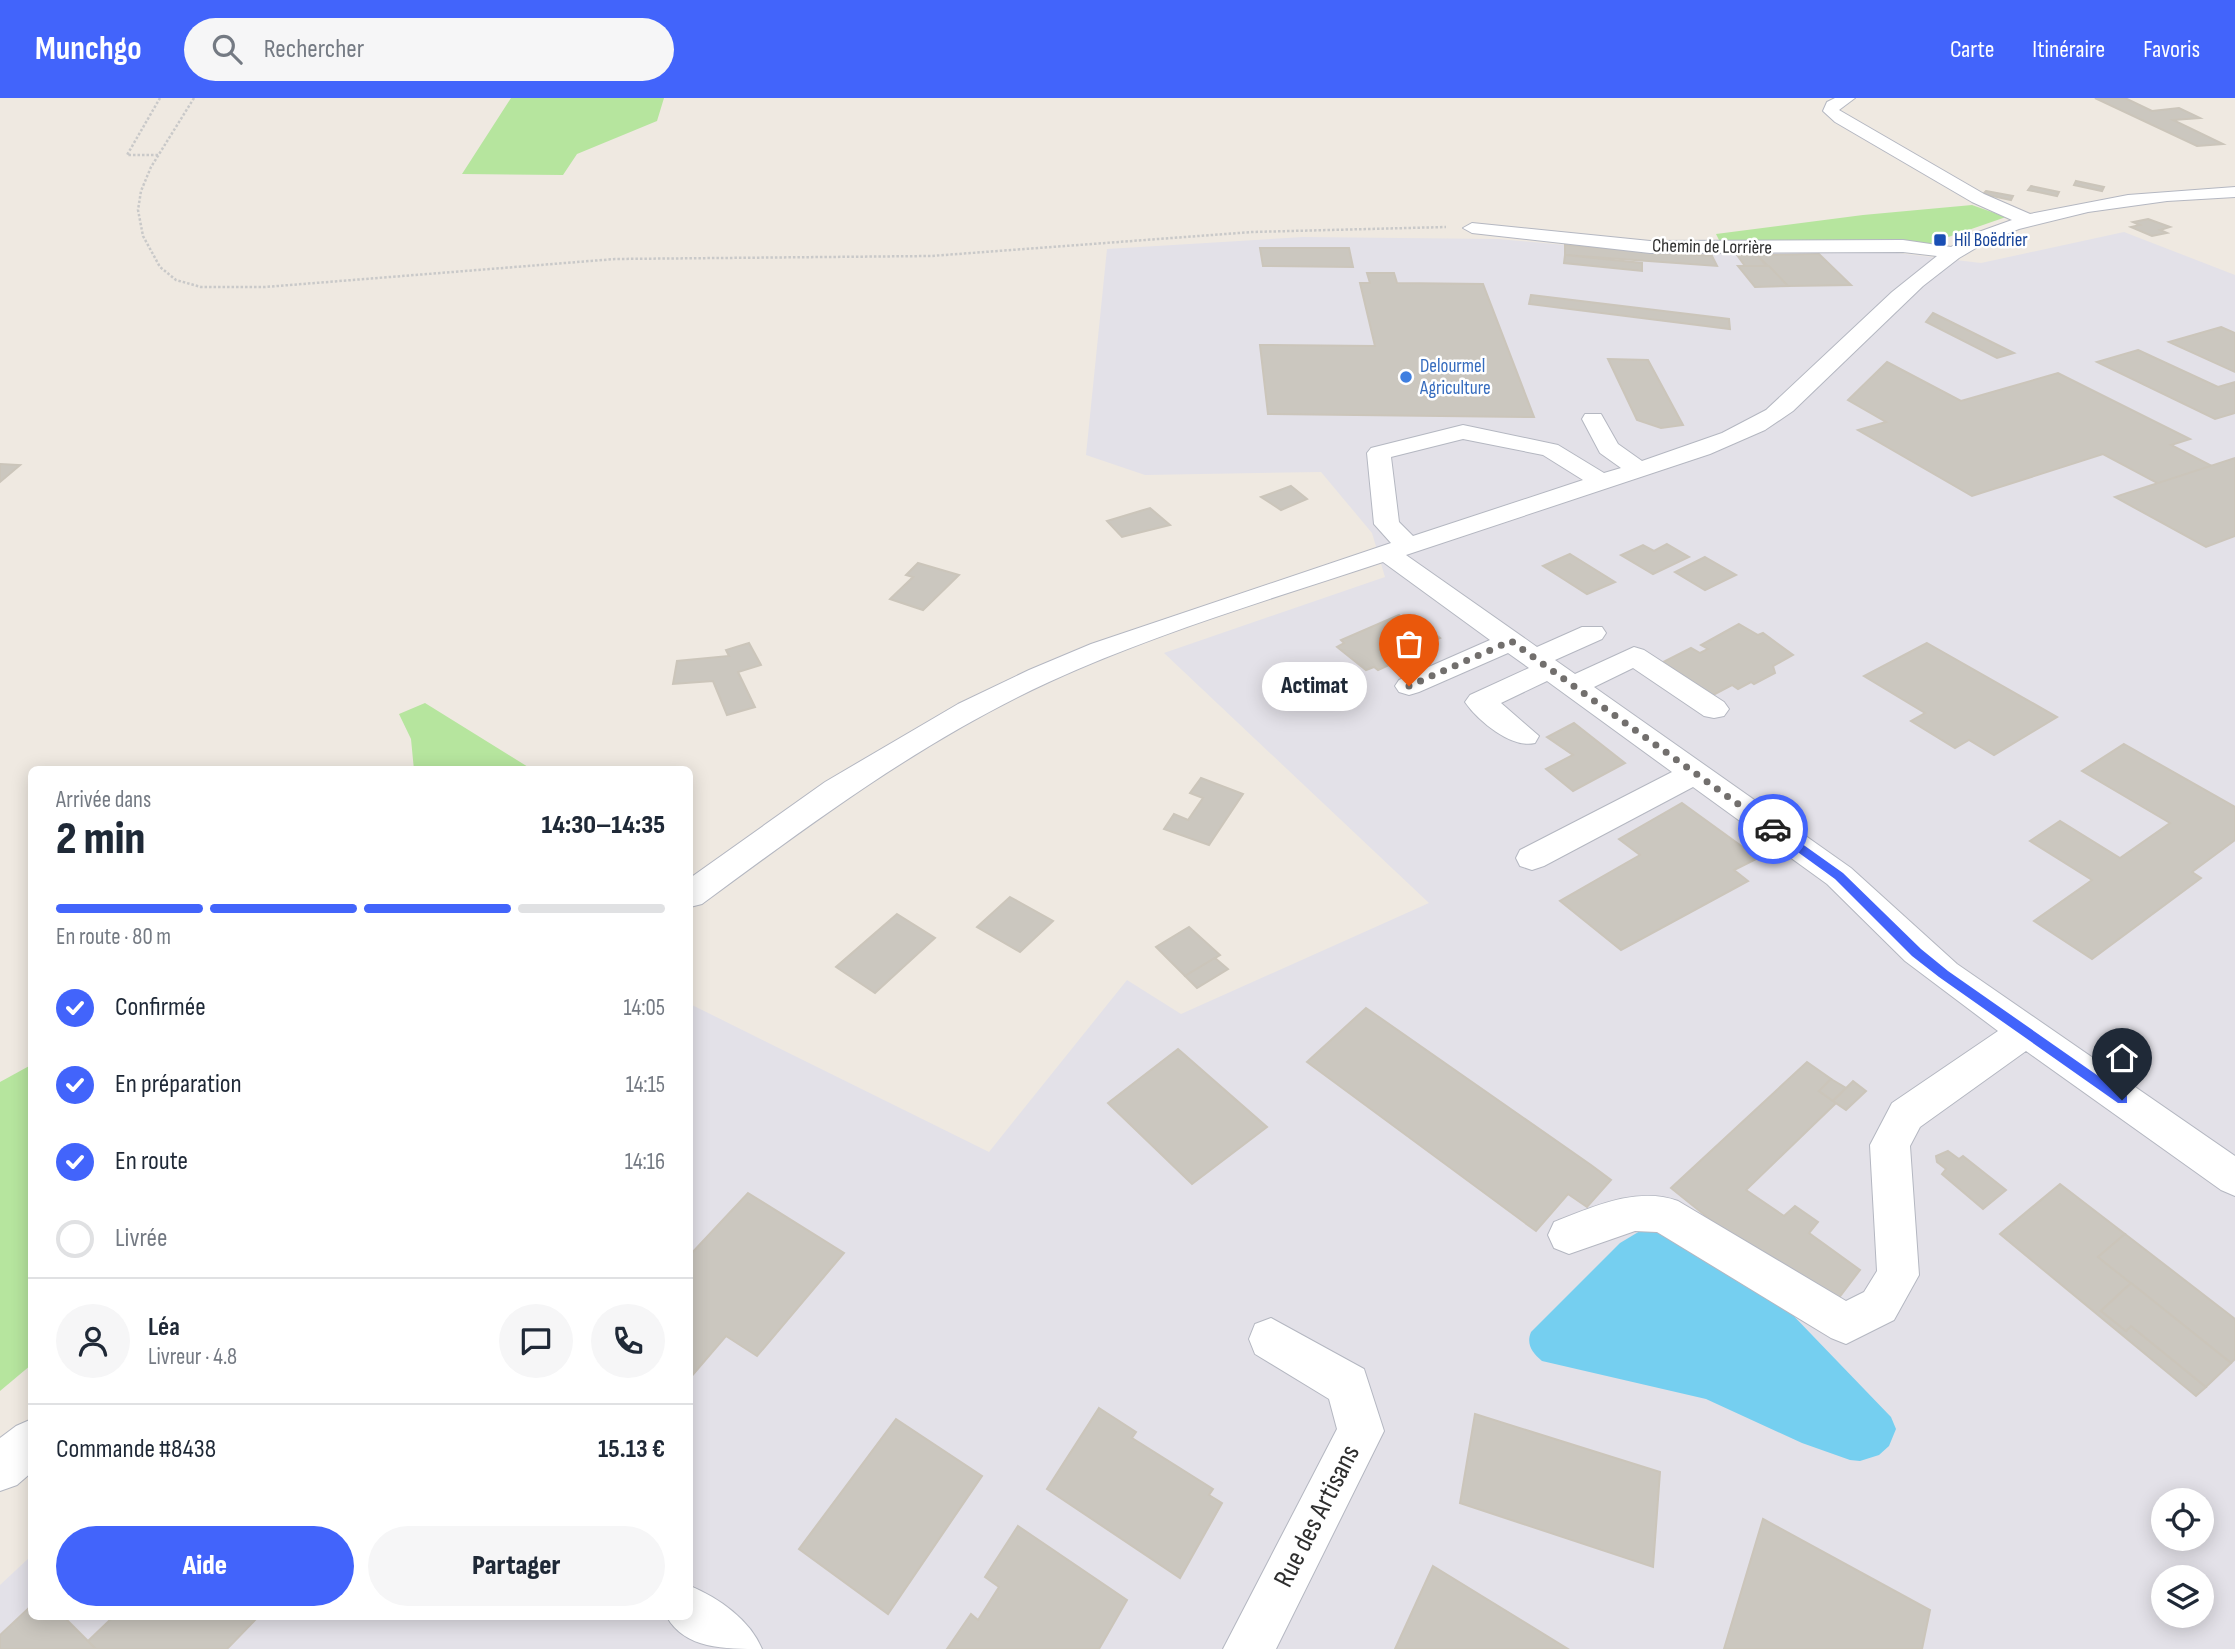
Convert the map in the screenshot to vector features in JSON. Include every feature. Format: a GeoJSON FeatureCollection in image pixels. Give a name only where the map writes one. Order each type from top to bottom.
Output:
{"type":"FeatureCollection","features":[{"type":"Feature","properties":{"kind":"street"},"geometry":{"type":"LineString","coordinates":[[1847,98],[1832,105],[1831,111],[1841,119],[1978,198],[2030,221]]}},
{"type":"Feature","properties":{"kind":"street"},"geometry":{"type":"LineString","coordinates":[[693,893],[836,789],[968,711],[1039,676],[1200,615],[1741,434],[1777,412],[1909,289],[1953,253],[2030,221],[2106,205],[2235,192]]}},
{"type":"Feature","properties":{"kind":"street","name":"Chemin de Lorrière"},"geometry":{"type":"LineString","coordinates":[[1472,228],[1650,247],[1903,246],[1953,253]]}},
{"type":"Feature","properties":{"kind":"street"},"geometry":{"type":"LineString","coordinates":[[1593,419],[1608,448],[1639,470]]}},
{"type":"Feature","properties":{"kind":"street"},"geometry":{"type":"LineString","coordinates":[[1602,482],[1550,450],[1463,432],[1379,453],[1387,524],[1398,550],[1542,664],[1839,876],[1917,952],[2025,1032],[2235,1178]]}},
{"type":"Feature","properties":{"kind":"street"},"geometry":{"type":"LineString","coordinates":[[1524,736],[1480,702],[1592,633]]}},
{"type":"Feature","properties":{"kind":"street"},"geometry":{"type":"LineString","coordinates":[[1409,686],[1542,664]]}},
{"type":"Feature","properties":{"kind":"street"},"geometry":{"type":"LineString","coordinates":[[1532,858],[1695,773]]}},
{"type":"Feature","properties":{"kind":"street"},"geometry":{"type":"LineString","coordinates":[[1569,1235],[1635,1213],[1663,1214],[1812,1306],[1846,1323],[1879,1306],[1898,1275],[1890,1145],[1906,1115],[2025,1032]]}},
{"type":"Feature","properties":{"kind":"street","name":"Rue des Artisans"},"geometry":{"type":"LineString","coordinates":[[1249,1649],[1361,1431],[1348,1385],[1271,1339]]}},
{"type":"Feature","properties":{"kind":"street"},"geometry":{"type":"LineString","coordinates":[[0,1468],[28,1445]]}},
{"type":"Feature","properties":{"kind":"street"},"geometry":{"type":"LineString","coordinates":[[693,1613],[736,1649]]}},
{"type":"Feature","properties":{"kind":"lane"},"geometry":{"type":"LineString","coordinates":[[1542,664],[1634,656],[1714,709]]}},
{"type":"Feature","properties":{"kind":"path"},"geometry":{"type":"LineString","coordinates":[[158,155],[127,155],[159,98]]}},
{"type":"Feature","properties":{"kind":"path"},"geometry":{"type":"LineString","coordinates":[[194,98],[158,155],[140,191],[138,204],[144,238],[166,273],[179,281],[212,288],[265,287],[615,259],[918,256],[1265,231],[1472,228]]}},
{"type":"Feature","properties":{"kind":"shaded area"},"geometry":{"type":"Polygon","coordinates":[[[2124,232],[2235,275],[2235,1649],[0,1649],[0,1585],[28,1559],[28,1620],[693,1620],[693,1005],[989,1152],[1127,980],[1181,1014],[1429,903],[1164,653],[1385,577],[1372,533],[1321,472],[1145,475],[1086,455],[1107,249],[1303,237],[1498,239],[1653,253],[1897,253],[1981,263],[2124,232]]]}},
{"type":"Feature","properties":{"kind":"green space"},"geometry":{"type":"Polygon","coordinates":[[[511,98],[664,98],[657,121],[577,154],[563,175],[462,174],[511,98]]]}},
{"type":"Feature","properties":{"kind":"green space"},"geometry":{"type":"Polygon","coordinates":[[[1972,205],[2006,217],[1931,243],[1720,242],[1716,234],[1863,215],[1972,205]]]}},
{"type":"Feature","properties":{"kind":"green space"},"geometry":{"type":"Polygon","coordinates":[[[425,703],[527,766],[414,766],[411,739],[399,714],[425,703]]]}},
{"type":"Feature","properties":{"kind":"green space"},"geometry":{"type":"Polygon","coordinates":[[[28,1067],[28,1368],[0,1391],[0,1082],[28,1067]]]}},
{"type":"Feature","properties":{"kind":"water"},"geometry":{"type":"Polygon","coordinates":[[[1645,1228],[1658,1228],[1786,1308],[1891,1417],[1896,1429],[1889,1446],[1879,1455],[1860,1461],[1850,1460],[1802,1443],[1706,1399],[1538,1358],[1530,1344],[1531,1332],[1620,1243],[1645,1228]]]}},
{"type":"Feature","properties":{"kind":"building"},"geometry":{"type":"Polygon","coordinates":[[[2095,98],[2125,98],[2152,111],[2179,108],[2200,118],[2173,120],[2223,144],[2197,146],[2095,98]]]}},
{"type":"Feature","properties":{"kind":"building"},"geometry":{"type":"Polygon","coordinates":[[[2076,181],[2104,187],[2102,191],[2074,185],[2076,181]]]}},
{"type":"Feature","properties":{"kind":"building"},"geometry":{"type":"Polygon","coordinates":[[[2031,186],[2059,192],[2057,196],[2028,190],[2031,186]]]}},
{"type":"Feature","properties":{"kind":"building"},"geometry":{"type":"Polygon","coordinates":[[[1986,191],[2013,196],[2011,200],[1983,194],[1986,191]]]}},
{"type":"Feature","properties":{"kind":"building"},"geometry":{"type":"Polygon","coordinates":[[[2148,219],[2170,227],[2160,230],[2167,233],[2152,236],[2131,227],[2140,225],[2133,222],[2148,219]]]}},
{"type":"Feature","properties":{"kind":"building"},"geometry":{"type":"Polygon","coordinates":[[[1565,245],[1712,256],[1717,266],[1565,255],[1565,245]]]}},
{"type":"Feature","properties":{"kind":"building"},"geometry":{"type":"Polygon","coordinates":[[[1260,248],[1349,248],[1353,267],[1263,266],[1260,248]]]}},
{"type":"Feature","properties":{"kind":"building"},"geometry":{"type":"Polygon","coordinates":[[[1819,254],[1851,285],[1788,286],[1757,255],[1819,254]]]}},
{"type":"Feature","properties":{"kind":"building"},"geometry":{"type":"Polygon","coordinates":[[[1565,255],[1642,263],[1642,271],[1564,263],[1565,255]]]}},
{"type":"Feature","properties":{"kind":"building"},"geometry":{"type":"Polygon","coordinates":[[[1737,255],[1757,255],[1767,266],[1745,266],[1737,255]]]}},
{"type":"Feature","properties":{"kind":"building"},"geometry":{"type":"Polygon","coordinates":[[[1738,266],[1769,266],[1788,286],[1755,287],[1738,266]]]}},
{"type":"Feature","properties":{"kind":"building"},"geometry":{"type":"Polygon","coordinates":[[[1367,273],[1394,273],[1397,283],[1483,284],[1534,417],[1268,414],[1260,345],[1375,346],[1360,283],[1370,283],[1367,273]]]}},
{"type":"Feature","properties":{"kind":"building"},"geometry":{"type":"Polygon","coordinates":[[[1531,295],[1729,319],[1730,329],[1529,304],[1531,295]]]}},
{"type":"Feature","properties":{"kind":"building"},"geometry":{"type":"Polygon","coordinates":[[[1933,313],[2014,353],[1997,358],[1926,322],[1933,313]]]}},
{"type":"Feature","properties":{"kind":"building"},"geometry":{"type":"Polygon","coordinates":[[[2221,327],[2235,333],[2235,372],[2169,342],[2221,327]]]}},
{"type":"Feature","properties":{"kind":"building"},"geometry":{"type":"Polygon","coordinates":[[[2138,350],[2218,387],[2235,382],[2235,413],[2215,419],[2097,362],[2138,350]]]}},
{"type":"Feature","properties":{"kind":"building"},"geometry":{"type":"Polygon","coordinates":[[[1608,359],[1648,360],[1683,425],[1661,428],[1637,420],[1608,359]]]}},
{"type":"Feature","properties":{"kind":"building"},"geometry":{"type":"Polygon","coordinates":[[[1887,362],[1961,401],[2058,373],[2190,439],[2171,445],[2212,466],[2159,484],[2103,454],[1972,496],[1858,430],[1886,422],[1848,400],[1887,362]]]}},
{"type":"Feature","properties":{"kind":"building"},"geometry":{"type":"Polygon","coordinates":[[[2235,458],[2235,536],[2206,547],[2115,497],[2235,458]]]}},
{"type":"Feature","properties":{"kind":"building"},"geometry":{"type":"Polygon","coordinates":[[[0,464],[20,465],[0,482],[0,464]]]}},
{"type":"Feature","properties":{"kind":"building"},"geometry":{"type":"Polygon","coordinates":[[[1291,486],[1307,499],[1281,510],[1261,497],[1291,486]]]}},
{"type":"Feature","properties":{"kind":"building"},"geometry":{"type":"Polygon","coordinates":[[[1150,508],[1170,525],[1122,537],[1107,521],[1150,508]]]}},
{"type":"Feature","properties":{"kind":"building"},"geometry":{"type":"Polygon","coordinates":[[[1667,544],[1689,557],[1653,574],[1621,555],[1643,545],[1654,551],[1667,544]]]}},
{"type":"Feature","properties":{"kind":"building"},"geometry":{"type":"Polygon","coordinates":[[[1570,554],[1615,582],[1587,594],[1543,566],[1570,554]]]}},
{"type":"Feature","properties":{"kind":"building"},"geometry":{"type":"Polygon","coordinates":[[[1705,557],[1736,575],[1705,590],[1675,572],[1705,557]]]}},
{"type":"Feature","properties":{"kind":"building"},"geometry":{"type":"Polygon","coordinates":[[[918,563],[959,575],[923,610],[890,599],[913,577],[906,575],[918,563]]]}},
{"type":"Feature","properties":{"kind":"building"},"geometry":{"type":"Polygon","coordinates":[[[1399,615],[1403,619],[1410,615],[1440,638],[1433,641],[1437,643],[1378,670],[1374,667],[1366,670],[1337,647],[1344,643],[1341,640],[1399,615]]]}},
{"type":"Feature","properties":{"kind":"building"},"geometry":{"type":"Polygon","coordinates":[[[1739,624],[1758,635],[1763,633],[1793,655],[1773,666],[1775,673],[1754,684],[1751,682],[1738,689],[1732,685],[1713,695],[1663,662],[1691,648],[1700,653],[1708,649],[1701,645],[1739,624]]]}},
{"type":"Feature","properties":{"kind":"building"},"geometry":{"type":"Polygon","coordinates":[[[749,643],[761,665],[738,672],[755,707],[727,715],[713,681],[673,684],[677,661],[729,656],[726,650],[749,643]]]}},
{"type":"Feature","properties":{"kind":"building"},"geometry":{"type":"Polygon","coordinates":[[[1927,643],[2057,717],[1994,755],[1969,740],[1955,748],[1911,721],[1925,713],[1864,676],[1927,643]]]}},
{"type":"Feature","properties":{"kind":"building"},"geometry":{"type":"Polygon","coordinates":[[[1574,723],[1625,763],[1573,791],[1546,769],[1573,755],[1547,737],[1574,723]]]}},
{"type":"Feature","properties":{"kind":"building"},"geometry":{"type":"Polygon","coordinates":[[[2124,744],[2235,807],[2235,840],[2192,872],[2201,878],[2092,959],[2034,921],[2092,880],[2030,841],[2060,821],[2120,858],[2170,823],[2082,771],[2124,744]]]}},
{"type":"Feature","properties":{"kind":"building"},"geometry":{"type":"Polygon","coordinates":[[[1201,778],[1243,794],[1209,845],[1164,829],[1174,814],[1188,820],[1203,798],[1190,793],[1201,778]]]}},
{"type":"Feature","properties":{"kind":"building"},"geometry":{"type":"Polygon","coordinates":[[[1682,803],[1758,858],[1734,870],[1748,881],[1621,950],[1560,901],[1640,855],[1619,839],[1682,803]]]}},
{"type":"Feature","properties":{"kind":"building"},"geometry":{"type":"Polygon","coordinates":[[[1010,897],[1053,921],[1020,952],[977,927],[1010,897]]]}},
{"type":"Feature","properties":{"kind":"building"},"geometry":{"type":"Polygon","coordinates":[[[897,914],[935,938],[875,993],[836,967],[897,914]]]}},
{"type":"Feature","properties":{"kind":"building"},"geometry":{"type":"Polygon","coordinates":[[[1189,927],[1220,955],[1185,976],[1156,947],[1189,927]]]}},
{"type":"Feature","properties":{"kind":"building"},"geometry":{"type":"Polygon","coordinates":[[[1215,958],[1228,969],[1197,988],[1185,976],[1215,958]]]}},
{"type":"Feature","properties":{"kind":"building"},"geometry":{"type":"Polygon","coordinates":[[[1366,1008],[1611,1180],[1587,1207],[1568,1194],[1536,1231],[1307,1062],[1366,1008]]]}},
{"type":"Feature","properties":{"kind":"building"},"geometry":{"type":"Polygon","coordinates":[[[1178,1049],[1267,1127],[1192,1184],[1108,1103],[1178,1049]]]}},
{"type":"Feature","properties":{"kind":"building"},"geometry":{"type":"Polygon","coordinates":[[[1807,1062],[1831,1079],[1819,1091],[1836,1103],[1746,1190],[1784,1216],[1795,1206],[1818,1222],[1809,1233],[1860,1270],[1835,1303],[1712,1221],[1671,1188],[1807,1062]]]}},
{"type":"Feature","properties":{"kind":"building"},"geometry":{"type":"Polygon","coordinates":[[[1831,1079],[1846,1088],[1833,1101],[1819,1091],[1831,1079]]]}},
{"type":"Feature","properties":{"kind":"building"},"geometry":{"type":"Polygon","coordinates":[[[1853,1081],[1866,1091],[1846,1110],[1833,1101],[1853,1081]]]}},
{"type":"Feature","properties":{"kind":"building"},"geometry":{"type":"Polygon","coordinates":[[[1948,1151],[1959,1159],[1963,1156],[2006,1190],[1983,1209],[1942,1174],[1946,1169],[1937,1162],[1936,1156],[1948,1151]]]}},
{"type":"Feature","properties":{"kind":"building"},"geometry":{"type":"Polygon","coordinates":[[[2060,1184],[2125,1234],[2098,1257],[2131,1283],[2101,1311],[2126,1331],[2131,1326],[2206,1387],[2196,1396],[2000,1234],[2060,1184]]]}},
{"type":"Feature","properties":{"kind":"building"},"geometry":{"type":"Polygon","coordinates":[[[748,1193],[844,1253],[757,1356],[726,1336],[693,1374],[693,1252],[748,1193]]]}},
{"type":"Feature","properties":{"kind":"building"},"geometry":{"type":"Polygon","coordinates":[[[2125,1234],[2235,1319],[2235,1359],[2231,1363],[2098,1257],[2125,1234]]]}},
{"type":"Feature","properties":{"kind":"building"},"geometry":{"type":"Polygon","coordinates":[[[2131,1283],[2231,1363],[2206,1387],[2131,1326],[2126,1331],[2101,1311],[2131,1283]]]}},
{"type":"Feature","properties":{"kind":"building"},"geometry":{"type":"Polygon","coordinates":[[[1099,1408],[1136,1432],[1132,1438],[1213,1489],[1209,1495],[1222,1503],[1180,1578],[1047,1489],[1099,1408]]]}},
{"type":"Feature","properties":{"kind":"building"},"geometry":{"type":"Polygon","coordinates":[[[1475,1414],[1660,1472],[1653,1567],[1460,1503],[1475,1414]]]}},
{"type":"Feature","properties":{"kind":"building"},"geometry":{"type":"Polygon","coordinates":[[[896,1419],[982,1476],[888,1614],[799,1549],[896,1419]]]}},
{"type":"Feature","properties":{"kind":"building"},"geometry":{"type":"Polygon","coordinates":[[[1763,1519],[1930,1610],[1922,1649],[1724,1649],[1763,1519]]]}},
{"type":"Feature","properties":{"kind":"building"},"geometry":{"type":"Polygon","coordinates":[[[1018,1526],[1127,1600],[1099,1649],[947,1649],[971,1614],[978,1620],[999,1587],[985,1577],[1018,1526]]]}},
{"type":"Feature","properties":{"kind":"building"},"geometry":{"type":"Polygon","coordinates":[[[1433,1566],[1568,1649],[1395,1649],[1433,1566]]]}},
{"type":"Feature","properties":{"kind":"building"},"geometry":{"type":"Polygon","coordinates":[[[28,1609],[28,1620],[67,1620],[96,1649],[0,1649],[0,1635],[28,1609]]]}},
{"type":"Feature","properties":{"kind":"building"},"geometry":{"type":"Polygon","coordinates":[[[110,1620],[255,1620],[227,1649],[96,1649],[88,1641],[110,1620]]]}},
{"type":"Feature","properties":{"kind":"way so far"},"geometry":{"type":"LineString","coordinates":[[1409,686],[1511,641],[1773,829]]}},
{"type":"Feature","properties":{"kind":"place","name":"Hil Boëdrier"},"geometry":{"type":"Point","coordinates":[1940,240]}},
{"type":"Feature","properties":{"kind":"place","name":"Delourmel Agriculture"},"geometry":{"type":"Point","coordinates":[1406,377]}},
{"type":"Feature","properties":{"kind":"place","name":"Actimat"},"geometry":{"type":"Point","coordinates":[1409,686]}},
{"type":"Feature","properties":{"kind":"route"},"geometry":{"type":"LineString","coordinates":[[1773,829],[1839,876],[1917,952],[1944,974],[2122,1100]]}}]}
